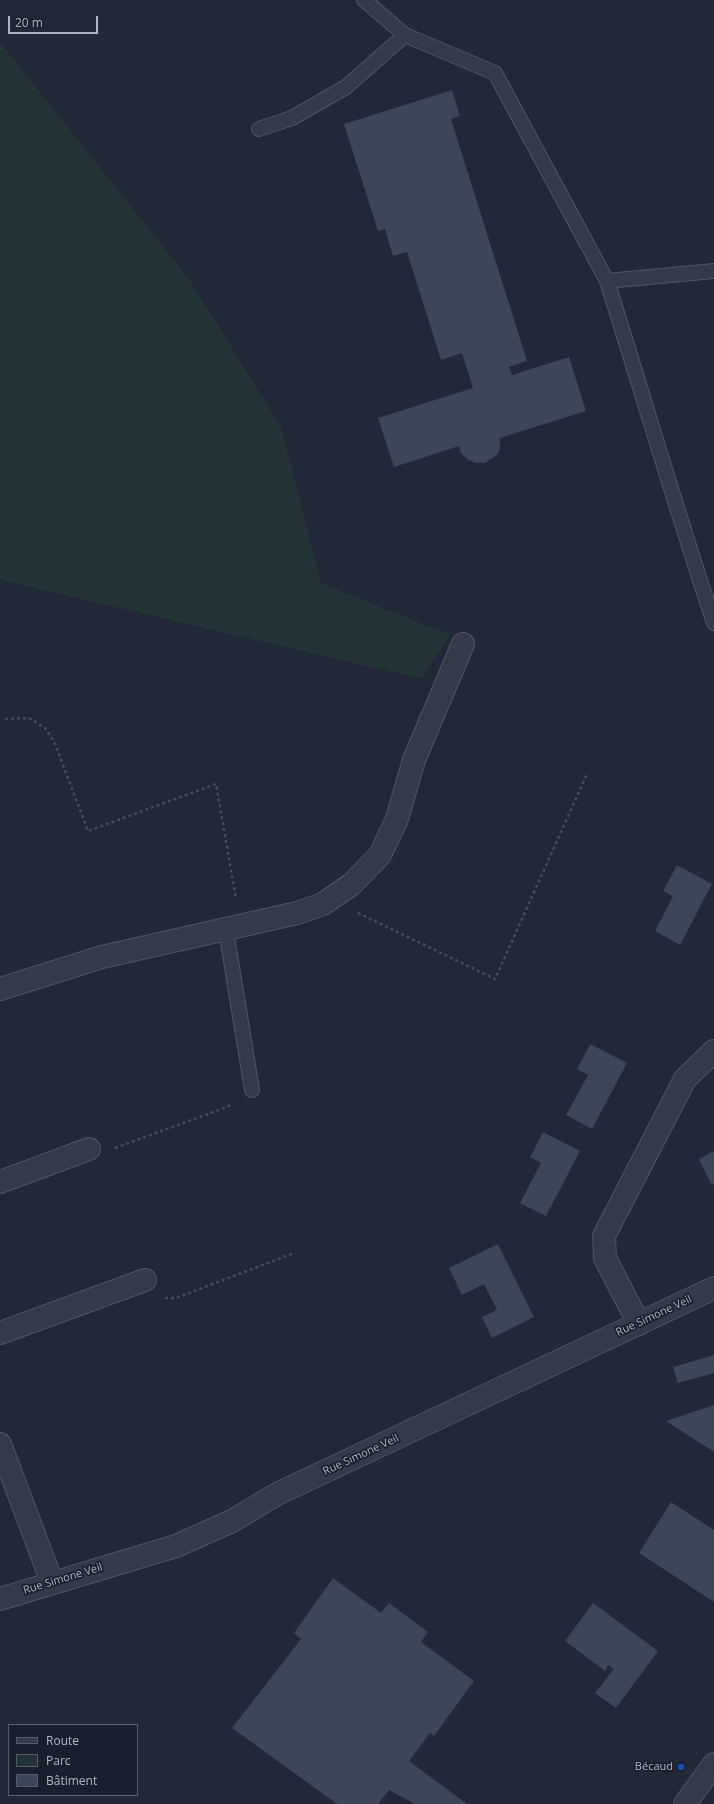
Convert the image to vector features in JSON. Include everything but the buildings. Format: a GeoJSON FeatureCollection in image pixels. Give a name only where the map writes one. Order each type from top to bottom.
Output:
{"type":"FeatureCollection","features":[{"type":"Feature","properties":{"kind":"street"},"geometry":{"type":"LineString","coordinates":[[0,989],[102,957],[297,913],[323,904],[352,884],[380,855],[397,819],[414,760],[463,644]]}},
{"type":"Feature","properties":{"kind":"street"},"geometry":{"type":"LineString","coordinates":[[639,1324],[605,1258],[604,1236],[685,1079],[714,1051]]}},
{"type":"Feature","properties":{"kind":"street"},"geometry":{"type":"LineString","coordinates":[[0,1182],[89,1149]]}},
{"type":"Feature","properties":{"kind":"street"},"geometry":{"type":"LineString","coordinates":[[0,1333],[145,1280]]}},
{"type":"Feature","properties":{"kind":"street","name":"Rue Simone Veil"},"geometry":{"type":"LineString","coordinates":[[0,1599],[52,1582],[176,1546],[232,1521],[277,1494],[714,1288]]}},
{"type":"Feature","properties":{"kind":"street"},"geometry":{"type":"LineString","coordinates":[[0,1444],[52,1582]]}},
{"type":"Feature","properties":{"kind":"street"},"geometry":{"type":"LineString","coordinates":[[685,1804],[714,1764]]}},
{"type":"Feature","properties":{"kind":"lane"},"geometry":{"type":"LineString","coordinates":[[364,0],[405,35],[495,73],[607,281],[714,623]]}},
{"type":"Feature","properties":{"kind":"lane"},"geometry":{"type":"LineString","coordinates":[[258,129],[292,118],[346,87],[405,35]]}},
{"type":"Feature","properties":{"kind":"lane"},"geometry":{"type":"LineString","coordinates":[[607,281],[714,271]]}},
{"type":"Feature","properties":{"kind":"lane"},"geometry":{"type":"LineString","coordinates":[[233,928],[252,1090]]}},
{"type":"Feature","properties":{"kind":"path"},"geometry":{"type":"LineString","coordinates":[[5,719],[29,718],[45,728],[54,741],[88,831],[216,784],[233,928]]}},
{"type":"Feature","properties":{"kind":"path"},"geometry":{"type":"LineString","coordinates":[[330,899],[495,979],[587,774]]}},
{"type":"Feature","properties":{"kind":"path"},"geometry":{"type":"LineString","coordinates":[[89,1149],[103,1152],[111,1150],[227,1107],[252,1090]]}},
{"type":"Feature","properties":{"kind":"path"},"geometry":{"type":"LineString","coordinates":[[145,1280],[152,1292],[162,1298],[176,1298],[294,1253]]}},
{"type":"Feature","properties":{"kind":"green space"},"geometry":{"type":"Polygon","coordinates":[[[0,42],[190,280],[281,427],[321,583],[450,635],[422,679],[0,580],[0,42]]]}},
{"type":"Feature","properties":{"kind":"place","name":"Bécaud"},"geometry":{"type":"Point","coordinates":[681,1767]}}]}
